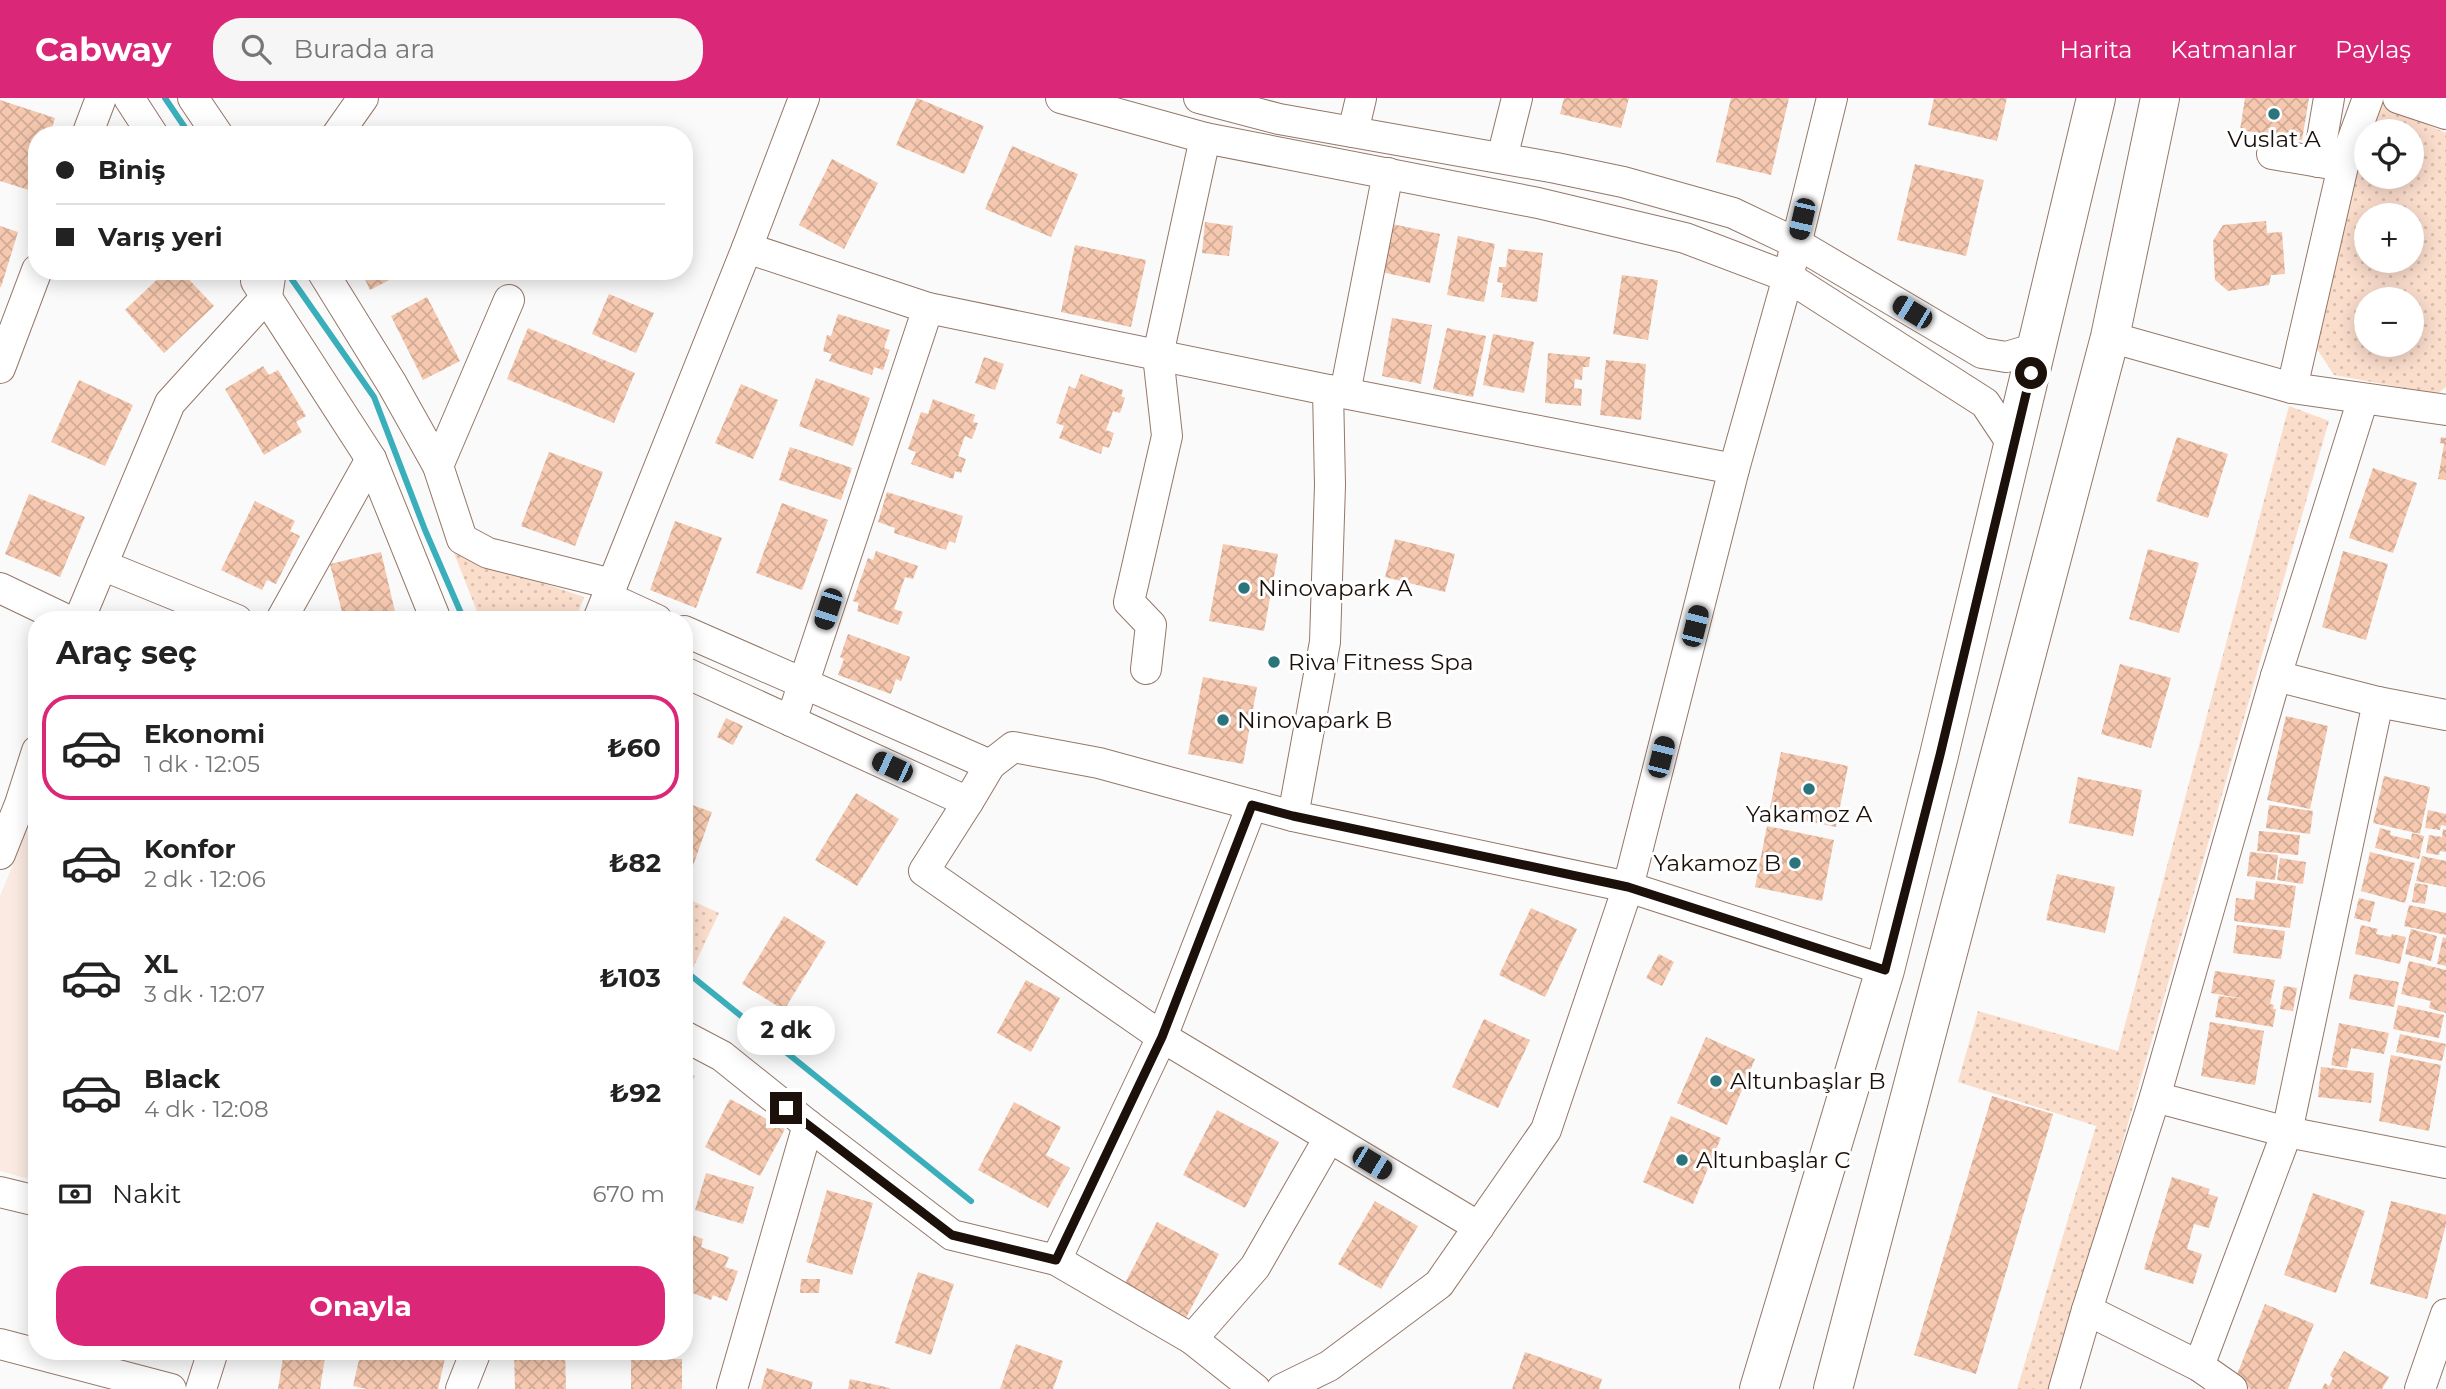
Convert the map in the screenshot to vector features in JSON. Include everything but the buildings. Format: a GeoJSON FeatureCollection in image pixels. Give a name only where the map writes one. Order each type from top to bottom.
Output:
{"type":"FeatureCollection","features":[{"type":"Feature","properties":{"kind":"main road"},"geometry":{"type":"LineString","coordinates":[[1758,1386],[1885,970],[1940,755],[2096,98]]}},
{"type":"Feature","properties":{"kind":"main road"},"geometry":{"type":"LineString","coordinates":[[1833,1389],[2110,337],[2160,98]]}},
{"type":"Feature","properties":{"kind":"street"},"geometry":{"type":"LineString","coordinates":[[90,126],[101,98]]}},
{"type":"Feature","properties":{"kind":"street"},"geometry":{"type":"LineString","coordinates":[[129,98],[147,126]]}},
{"type":"Feature","properties":{"kind":"street"},"geometry":{"type":"LineString","coordinates":[[193,98],[212,126]]}},
{"type":"Feature","properties":{"kind":"street"},"geometry":{"type":"LineString","coordinates":[[343,126],[363,98]]}},
{"type":"Feature","properties":{"kind":"street"},"geometry":{"type":"LineString","coordinates":[[1062,98],[1205,138],[1538,203],[1685,238],[1788,277],[1985,403],[2013,445]]}},
{"type":"Feature","properties":{"kind":"street"},"geometry":{"type":"LineString","coordinates":[[1199,98],[1282,108],[1353,132],[1623,182],[1733,213],[1796,243],[1982,353],[2006,357],[2037,348]]}},
{"type":"Feature","properties":{"kind":"street"},"geometry":{"type":"LineString","coordinates":[[1353,132],[1361,98]]}},
{"type":"Feature","properties":{"kind":"street"},"geometry":{"type":"LineString","coordinates":[[1503,158],[1517,98]]}},
{"type":"Feature","properties":{"kind":"street"},"geometry":{"type":"LineString","coordinates":[[1282,1389],[1329,1366],[1439,1284],[1546,1130],[1628,887],[1734,469],[1788,277],[1832,98]]}},
{"type":"Feature","properties":{"kind":"street"},"geometry":{"type":"LineString","coordinates":[[2292,388],[2330,164],[2329,98]]}},
{"type":"Feature","properties":{"kind":"street"},"geometry":{"type":"LineString","coordinates":[[2330,164],[2368,98]]}},
{"type":"Feature","properties":{"kind":"street"},"geometry":{"type":"LineString","coordinates":[[2398,98],[2446,114]]}},
{"type":"Feature","properties":{"kind":"street"},"geometry":{"type":"LineString","coordinates":[[606,600],[804,102]]}},
{"type":"Feature","properties":{"kind":"street"},"geometry":{"type":"LineString","coordinates":[[1146,669],[1151,625],[1129,602],[1167,436],[1158,355],[1205,138]]}},
{"type":"Feature","properties":{"kind":"street"},"geometry":{"type":"LineString","coordinates":[[2272,154],[2330,164]]}},
{"type":"Feature","properties":{"kind":"street"},"geometry":{"type":"LineString","coordinates":[[1293,816],[1325,642],[1330,485],[1337,392],[1388,173]]}},
{"type":"Feature","properties":{"kind":"street"},"geometry":{"type":"LineString","coordinates":[[747,248],[928,308],[1337,392],[1734,469]]}},
{"type":"Feature","properties":{"kind":"street"},"geometry":{"type":"LineString","coordinates":[[0,368],[36,280]]}},
{"type":"Feature","properties":{"kind":"street"},"geometry":{"type":"LineString","coordinates":[[83,611],[170,403],[262,280]]}},
{"type":"Feature","properties":{"kind":"street"},"geometry":{"type":"LineString","coordinates":[[265,280],[371,459],[432,611]]}},
{"type":"Feature","properties":{"kind":"street"},"geometry":{"type":"LineString","coordinates":[[328,280],[392,384],[438,466],[462,539],[488,554],[634,611]]}},
{"type":"Feature","properties":{"kind":"street"},"geometry":{"type":"LineString","coordinates":[[438,466],[509,300]]}},
{"type":"Feature","properties":{"kind":"street"},"geometry":{"type":"LineString","coordinates":[[791,721],[928,308]]}},
{"type":"Feature","properties":{"kind":"street"},"geometry":{"type":"LineString","coordinates":[[2110,337],[2292,388],[2446,410]]}},
{"type":"Feature","properties":{"kind":"street"},"geometry":{"type":"LineString","coordinates":[[2064,1389],[2155,1097],[2276,676],[2363,399]]}},
{"type":"Feature","properties":{"kind":"street"},"geometry":{"type":"LineString","coordinates":[[286,611],[371,459]]}},
{"type":"Feature","properties":{"kind":"street"},"geometry":{"type":"LineString","coordinates":[[102,565],[215,611]]}},
{"type":"Feature","properties":{"kind":"street"},"geometry":{"type":"LineString","coordinates":[[0,588],[48,611]]}},
{"type":"Feature","properties":{"kind":"street"},"geometry":{"type":"LineString","coordinates":[[693,635],[990,765]]}},
{"type":"Feature","properties":{"kind":"street"},"geometry":{"type":"LineString","coordinates":[[693,676],[968,802]]}},
{"type":"Feature","properties":{"kind":"street"},"geometry":{"type":"LineString","coordinates":[[2276,676],[2378,702],[2446,715]]}},
{"type":"Feature","properties":{"kind":"street"},"geometry":{"type":"LineString","coordinates":[[2199,1366],[2287,1132],[2378,702]]}},
{"type":"Feature","properties":{"kind":"street"},"geometry":{"type":"LineString","coordinates":[[1479,1227],[1162,1037],[924,871],[990,765],[1013,747],[1099,763],[1293,816],[1628,887],[1885,970]]}},
{"type":"Feature","properties":{"kind":"street"},"geometry":{"type":"LineString","coordinates":[[1056,1260],[1162,1037],[1252,805]]}},
{"type":"Feature","properties":{"kind":"street"},"geometry":{"type":"LineString","coordinates":[[0,854],[28,806]]}},
{"type":"Feature","properties":{"kind":"street"},"geometry":{"type":"LineString","coordinates":[[693,1041],[722,1056],[952,1235],[1056,1260],[1192,1339],[1255,1389]]}},
{"type":"Feature","properties":{"kind":"street"},"geometry":{"type":"LineString","coordinates":[[2155,1097],[2287,1132],[2446,1163]]}},
{"type":"Feature","properties":{"kind":"street"},"geometry":{"type":"LineString","coordinates":[[732,1389],[808,1125]]}},
{"type":"Feature","properties":{"kind":"street"},"geometry":{"type":"LineString","coordinates":[[1192,1339],[1255,1267],[1329,1138]]}},
{"type":"Feature","properties":{"kind":"street"},"geometry":{"type":"LineString","coordinates":[[0,1192],[28,1199]]}},
{"type":"Feature","properties":{"kind":"street"},"geometry":{"type":"LineString","coordinates":[[2087,1310],[2199,1366],[2232,1389]]}},
{"type":"Feature","properties":{"kind":"street"},"geometry":{"type":"LineString","coordinates":[[2420,1389],[2446,1314]]}},
{"type":"Feature","properties":{"kind":"street"},"geometry":{"type":"LineString","coordinates":[[0,1344],[28,1351]]}},
{"type":"Feature","properties":{"kind":"street"},"geometry":{"type":"LineString","coordinates":[[61,1360],[171,1389]]}},
{"type":"Feature","properties":{"kind":"street"},"geometry":{"type":"LineString","coordinates":[[201,1389],[210,1360]]}},
{"type":"Feature","properties":{"kind":"street"},"geometry":{"type":"LineString","coordinates":[[461,1389],[472,1360]]}},
{"type":"Feature","properties":{"kind":"shaded area"},"geometry":{"type":"Polygon","coordinates":[[[2375,101],[2415,119],[2369,119],[2375,101]]]}},
{"type":"Feature","properties":{"kind":"shaded area"},"geometry":{"type":"Polygon","coordinates":[[[2424,123],[2446,133],[2446,387],[2437,394],[2334,375],[2311,340],[2354,168],[2354,189],[2424,189],[2424,123]]]}},
{"type":"Feature","properties":{"kind":"shaded area"},"geometry":{"type":"Polygon","coordinates":[[[2289,406],[2329,421],[2052,1389],[2017,1389],[2096,1126],[1958,1082],[1978,1011],[2118,1051],[2289,406]]]}},
{"type":"Feature","properties":{"kind":"shaded area"},"geometry":{"type":"Polygon","coordinates":[[[454,553],[584,597],[579,611],[477,611],[454,553]]]}},
{"type":"Feature","properties":{"kind":"shaded area"},"geometry":{"type":"Polygon","coordinates":[[[28,828],[28,1179],[0,1171],[0,896],[28,828]]]}},
{"type":"Feature","properties":{"kind":"shaded area"},"geometry":{"type":"Polygon","coordinates":[[[693,901],[719,913],[693,968],[693,901]]]}},
{"type":"Feature","properties":{"kind":"waterway"},"geometry":{"type":"LineString","coordinates":[[165,98],[184,126]]}},
{"type":"Feature","properties":{"kind":"waterway"},"geometry":{"type":"LineString","coordinates":[[292,280],[374,397],[425,530],[460,611]]}},
{"type":"Feature","properties":{"kind":"waterway"},"geometry":{"type":"LineString","coordinates":[[693,977],[971,1201]]}},
{"type":"Feature","properties":{"kind":"place","name":"Vuslat A"},"geometry":{"type":"Point","coordinates":[2274,114]}},
{"type":"Feature","properties":{"kind":"place","name":"Ninovapark A"},"geometry":{"type":"Point","coordinates":[1244,588]}},
{"type":"Feature","properties":{"kind":"place","name":"Riva Fitness Spa"},"geometry":{"type":"Point","coordinates":[1274,662]}},
{"type":"Feature","properties":{"kind":"place","name":"Ninovapark B"},"geometry":{"type":"Point","coordinates":[1223,720]}},
{"type":"Feature","properties":{"kind":"place","name":"Yakamoz A"},"geometry":{"type":"Point","coordinates":[1809,789]}},
{"type":"Feature","properties":{"kind":"place","name":"Yakamoz B"},"geometry":{"type":"Point","coordinates":[1795,863]}},
{"type":"Feature","properties":{"kind":"place","name":"Altunbaşlar B"},"geometry":{"type":"Point","coordinates":[1716,1081]}},
{"type":"Feature","properties":{"kind":"place","name":"Altunbaşlar C"},"geometry":{"type":"Point","coordinates":[1682,1160]}},
{"type":"Feature","properties":{"kind":"route"},"geometry":{"type":"LineString","coordinates":[[786,1108],[952,1235],[1056,1260],[1162,1037],[1252,805],[1628,887],[1885,970],[1940,755],[2031,373]]}}]}
